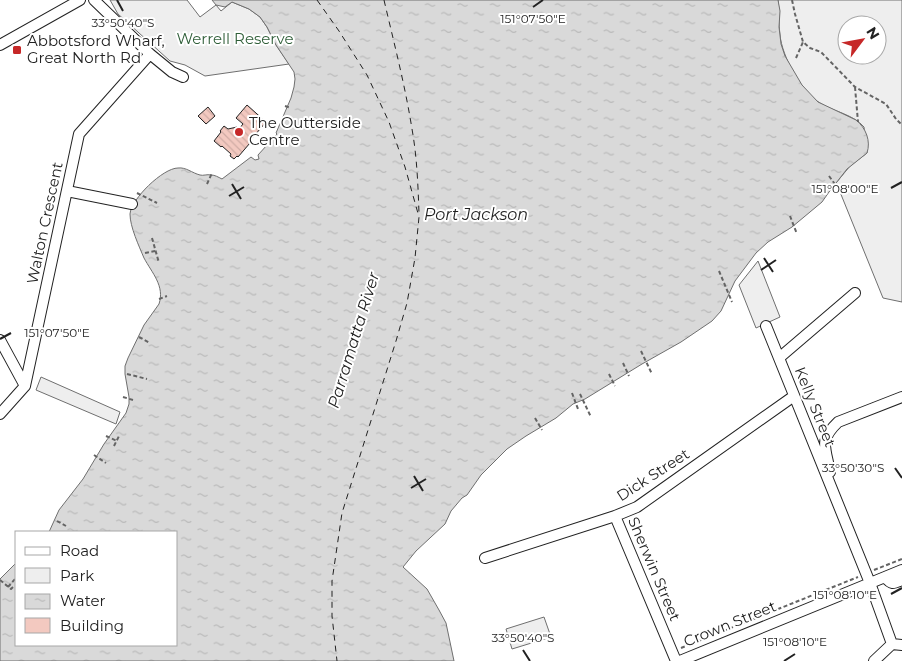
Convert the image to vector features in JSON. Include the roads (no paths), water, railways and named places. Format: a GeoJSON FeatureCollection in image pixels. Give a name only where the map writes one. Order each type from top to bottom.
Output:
{"type":"FeatureCollection","features":[{"type":"Feature","properties":{"kind":"street"},"geometry":{"type":"LineString","coordinates":[[0,45],[66,4],[80,0]]}},
{"type":"Feature","properties":{"kind":"street"},"geometry":{"type":"LineString","coordinates":[[94,0],[150,54],[172,72],[183,77]]}},
{"type":"Feature","properties":{"kind":"street","name":"Walton Crescent"},"geometry":{"type":"LineString","coordinates":[[0,414],[25,386],[79,134],[150,54]]}},
{"type":"Feature","properties":{"kind":"street"},"geometry":{"type":"LineString","coordinates":[[67,192],[132,204]]}},
{"type":"Feature","properties":{"kind":"street"},"geometry":{"type":"LineString","coordinates":[[779,358],[856,293]]}},
{"type":"Feature","properties":{"kind":"street","name":"Kelly Street"},"geometry":{"type":"LineString","coordinates":[[766,326],[835,498],[897,644]]}},
{"type":"Feature","properties":{"kind":"street"},"geometry":{"type":"LineString","coordinates":[[0,340],[25,386]]}},
{"type":"Feature","properties":{"kind":"street","name":"Dick Street"},"geometry":{"type":"LineString","coordinates":[[485,558],[615,516],[637,507],[794,396]]}},
{"type":"Feature","properties":{"kind":"street"},"geometry":{"type":"LineString","coordinates":[[835,498],[826,453],[825,438],[830,430],[838,422],[902,396]]}},
{"type":"Feature","properties":{"kind":"street","name":"Sherwin Street"},"geometry":{"type":"LineString","coordinates":[[615,516],[676,661]]}},
{"type":"Feature","properties":{"kind":"street","name":"Crown Street"},"geometry":{"type":"LineString","coordinates":[[680,661],[868,578],[885,577],[902,570]]}},
{"type":"Feature","properties":{"kind":"street"},"geometry":{"type":"LineString","coordinates":[[885,577],[892,583],[902,580]]}},
{"type":"Feature","properties":{"kind":"street"},"geometry":{"type":"LineString","coordinates":[[874,661],[897,644]]}},
{"type":"Feature","properties":{"kind":"water","name":"Port Jackson"},"geometry":{"type":"Polygon","coordinates":[[[212,0],[778,0],[781,44],[785,56],[802,85],[818,102],[856,120],[867,135],[867,153],[847,169],[822,202],[756,253],[735,281],[721,311],[712,321],[681,342],[585,399],[573,404],[556,418],[507,449],[481,475],[467,495],[451,511],[445,524],[416,551],[403,567],[427,589],[439,610],[446,623],[454,661],[0,661],[0,579],[15,564],[15,646],[178,646],[178,531],[49,531],[59,510],[83,479],[104,444],[126,413],[129,397],[125,366],[144,325],[159,304],[159,285],[144,258],[131,225],[130,214],[136,200],[149,185],[172,169],[184,168],[200,175],[212,175],[222,179],[251,157],[255,160],[259,159],[258,155],[277,134],[291,98],[295,79],[294,72],[260,17],[249,9],[232,2],[225,7],[216,5],[212,0]]]}},
{"type":"Feature","properties":{"kind":"place","name":"Abbotsford Wharf, Great North Rd"},"geometry":{"type":"Point","coordinates":[17,50]}},
{"type":"Feature","properties":{"kind":"place","name":"The Outterside Centre"},"geometry":{"type":"Point","coordinates":[239,132]}},
{"type":"Feature","properties":{"kind":"park label","name":"Werrell Reserve"},"geometry":{"type":"Point","coordinates":[235,39]}},
{"type":"Feature","properties":{"kind":"water label","name":"Parramatta River"},"geometry":{"type":"Point","coordinates":[353,340]}}]}
